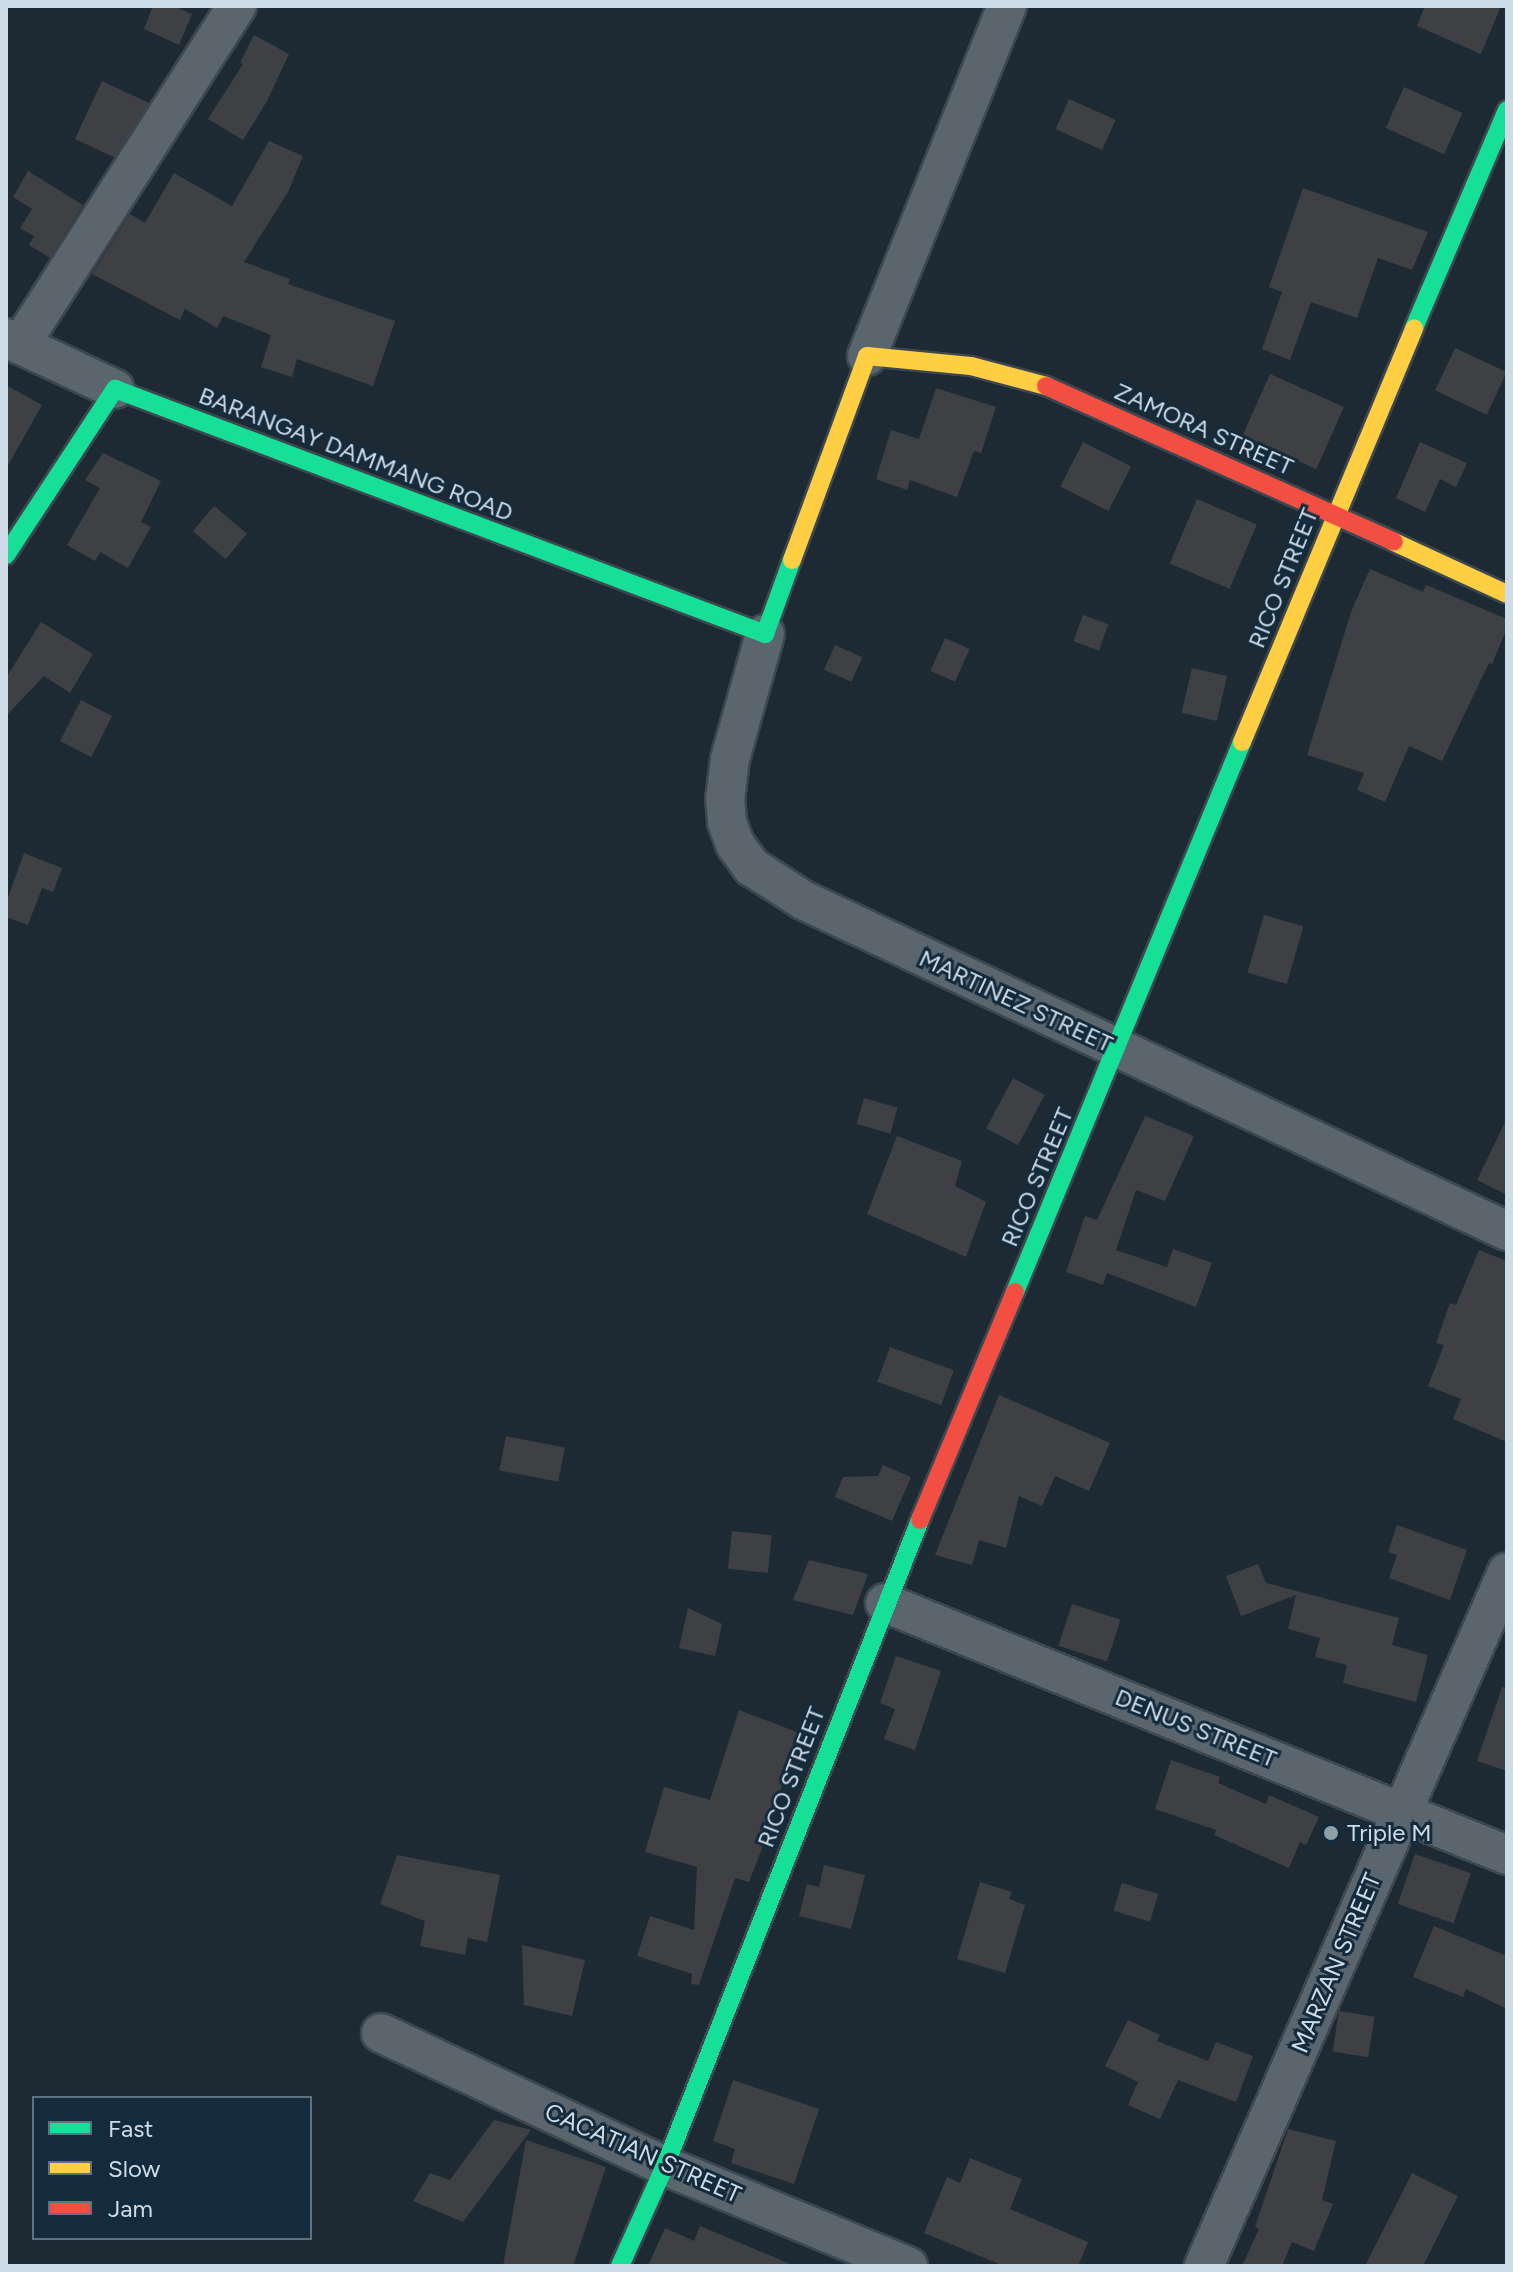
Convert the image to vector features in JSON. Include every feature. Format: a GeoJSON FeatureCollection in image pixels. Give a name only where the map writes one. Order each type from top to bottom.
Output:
{"type":"FeatureCollection","features":[{"type":"Feature","properties":{"kind":"street"},"geometry":{"type":"LineString","coordinates":[[6,555],[115,389],[13,342],[237,6]]}},
{"type":"Feature","properties":{"kind":"street"},"geometry":{"type":"LineString","coordinates":[[765,634],[867,356],[1007,6]]}},
{"type":"Feature","properties":{"kind":"street","name":"RICO STREET"},"geometry":{"type":"LineString","coordinates":[[620,2266],[665,2166],[885,1603],[1117,1049],[1335,514],[1507,110]]}},
{"type":"Feature","properties":{"kind":"street","name":"ZAMORA STREET"},"geometry":{"type":"LineString","coordinates":[[867,356],[971,366],[1059,390],[1507,594]]}},
{"type":"Feature","properties":{"kind":"street","name":"BARANGAY DAMMANG ROAD"},"geometry":{"type":"LineString","coordinates":[[115,389],[765,634]]}},
{"type":"Feature","properties":{"kind":"street","name":"MARTINEZ STREET"},"geometry":{"type":"LineString","coordinates":[[765,634],[730,759],[725,798],[727,822],[735,844],[752,867],[803,900],[1507,1231]]}},
{"type":"Feature","properties":{"kind":"street","name":"MARZAN STREET"},"geometry":{"type":"LineString","coordinates":[[1204,2266],[1507,1572]]}},
{"type":"Feature","properties":{"kind":"street","name":"DENUS STREET"},"geometry":{"type":"LineString","coordinates":[[885,1603],[1507,1855]]}},
{"type":"Feature","properties":{"kind":"street","name":"CACATIAN STREET"},"geometry":{"type":"LineString","coordinates":[[381,2033],[665,2166],[908,2266]]}},
{"type":"Feature","properties":{"kind":"building"},"geometry":{"type":"Polygon","coordinates":[[[153,6],[173,6],[192,14],[179,45],[144,29],[153,6]]]}},
{"type":"Feature","properties":{"kind":"building"},"geometry":{"type":"Polygon","coordinates":[[[1425,6],[1501,6],[1481,54],[1417,26],[1425,6]]]}},
{"type":"Feature","properties":{"kind":"building"},"geometry":{"type":"Polygon","coordinates":[[[254,35],[289,54],[267,101],[243,140],[208,119],[243,64],[240,63],[254,35]]]}},
{"type":"Feature","properties":{"kind":"building"},"geometry":{"type":"Polygon","coordinates":[[[102,81],[149,103],[122,161],[75,139],[102,81]]]}},
{"type":"Feature","properties":{"kind":"building"},"geometry":{"type":"Polygon","coordinates":[[[1404,87],[1462,113],[1444,154],[1386,128],[1404,87]]]}},
{"type":"Feature","properties":{"kind":"building"},"geometry":{"type":"Polygon","coordinates":[[[1069,99],[1116,120],[1102,150],[1056,129],[1069,99]]]}},
{"type":"Feature","properties":{"kind":"building"},"geometry":{"type":"Polygon","coordinates":[[[269,141],[303,156],[288,192],[244,262],[290,279],[288,284],[395,321],[373,386],[297,359],[292,377],[261,367],[271,335],[223,316],[217,328],[185,309],[180,320],[92,274],[130,214],[145,223],[174,173],[232,206],[269,141]]]}},
{"type":"Feature","properties":{"kind":"building"},"geometry":{"type":"Polygon","coordinates":[[[28,171],[83,205],[50,258],[29,245],[34,236],[20,228],[32,209],[13,197],[28,171]]]}},
{"type":"Feature","properties":{"kind":"building"},"geometry":{"type":"Polygon","coordinates":[[[1303,188],[1428,232],[1412,270],[1378,258],[1357,318],[1311,302],[1290,360],[1262,349],[1282,292],[1269,287],[1303,188]]]}},
{"type":"Feature","properties":{"kind":"building"},"geometry":{"type":"Polygon","coordinates":[[[1455,348],[1507,372],[1487,415],[1435,391],[1455,348]]]}},
{"type":"Feature","properties":{"kind":"building"},"geometry":{"type":"Polygon","coordinates":[[[1270,374],[1344,407],[1316,469],[1242,436],[1270,374]]]}},
{"type":"Feature","properties":{"kind":"building"},"geometry":{"type":"Polygon","coordinates":[[[6,385],[42,405],[6,469],[6,385]]]}},
{"type":"Feature","properties":{"kind":"building"},"geometry":{"type":"Polygon","coordinates":[[[936,388],[996,407],[981,453],[974,451],[957,497],[910,480],[907,490],[876,479],[891,430],[919,439],[936,388]]]}},
{"type":"Feature","properties":{"kind":"building"},"geometry":{"type":"Polygon","coordinates":[[[1083,442],[1131,467],[1108,511],[1060,487],[1083,442]]]}},
{"type":"Feature","properties":{"kind":"building"},"geometry":{"type":"Polygon","coordinates":[[[1420,442],[1467,463],[1456,487],[1440,479],[1425,512],[1396,498],[1420,442]]]}},
{"type":"Feature","properties":{"kind":"building"},"geometry":{"type":"Polygon","coordinates":[[[103,453],[161,481],[141,522],[151,527],[128,568],[100,552],[95,561],[67,545],[100,488],[85,480],[103,453]]]}},
{"type":"Feature","properties":{"kind":"building"},"geometry":{"type":"Polygon","coordinates":[[[1197,499],[1257,524],[1229,589],[1170,563],[1197,499]]]}},
{"type":"Feature","properties":{"kind":"building"},"geometry":{"type":"Polygon","coordinates":[[[214,506],[247,534],[226,559],[193,531],[214,506]]]}},
{"type":"Feature","properties":{"kind":"building"},"geometry":{"type":"Polygon","coordinates":[[[1370,569],[1423,592],[1426,585],[1507,619],[1507,628],[1492,664],[1489,663],[1442,761],[1409,746],[1385,802],[1357,790],[1364,773],[1307,755],[1351,612],[1370,569]]]}},
{"type":"Feature","properties":{"kind":"building"},"geometry":{"type":"Polygon","coordinates":[[[1083,615],[1108,624],[1099,651],[1073,641],[1083,615]]]}},
{"type":"Feature","properties":{"kind":"building"},"geometry":{"type":"Polygon","coordinates":[[[41,622],[93,654],[70,693],[44,676],[6,716],[6,678],[41,622]]]}},
{"type":"Feature","properties":{"kind":"building"},"geometry":{"type":"Polygon","coordinates":[[[945,638],[970,649],[955,682],[930,671],[945,638]]]}},
{"type":"Feature","properties":{"kind":"building"},"geometry":{"type":"Polygon","coordinates":[[[835,645],[862,657],[851,682],[824,670],[835,645]]]}},
{"type":"Feature","properties":{"kind":"building"},"geometry":{"type":"Polygon","coordinates":[[[1192,668],[1227,676],[1217,721],[1182,713],[1192,668]]]}},
{"type":"Feature","properties":{"kind":"building"},"geometry":{"type":"Polygon","coordinates":[[[81,700],[112,716],[91,757],[60,741],[81,700]]]}},
{"type":"Feature","properties":{"kind":"building"},"geometry":{"type":"Polygon","coordinates":[[[24,853],[62,868],[53,892],[42,888],[28,925],[6,917],[6,903],[24,853]]]}},
{"type":"Feature","properties":{"kind":"building"},"geometry":{"type":"Polygon","coordinates":[[[1264,915],[1303,926],[1287,984],[1247,973],[1264,915]]]}},
{"type":"Feature","properties":{"kind":"building"},"geometry":{"type":"Polygon","coordinates":[[[1013,1078],[1045,1095],[1018,1145],[986,1128],[1013,1078]]]}},
{"type":"Feature","properties":{"kind":"building"},"geometry":{"type":"Polygon","coordinates":[[[864,1098],[898,1108],[890,1134],[857,1124],[864,1098]]]}},
{"type":"Feature","properties":{"kind":"building"},"geometry":{"type":"Polygon","coordinates":[[[1145,1116],[1194,1136],[1165,1201],[1136,1190],[1116,1250],[1167,1267],[1173,1249],[1212,1263],[1196,1307],[1107,1273],[1103,1285],[1066,1272],[1085,1216],[1097,1220],[1145,1116]]]}},
{"type":"Feature","properties":{"kind":"building"},"geometry":{"type":"Polygon","coordinates":[[[1507,1118],[1507,1195],[1477,1180],[1507,1118]]]}},
{"type":"Feature","properties":{"kind":"building"},"geometry":{"type":"Polygon","coordinates":[[[897,1136],[962,1161],[955,1186],[986,1202],[966,1257],[867,1214],[897,1136]]]}},
{"type":"Feature","properties":{"kind":"building"},"geometry":{"type":"Polygon","coordinates":[[[1479,1250],[1507,1261],[1507,1442],[1453,1419],[1461,1399],[1428,1386],[1444,1345],[1436,1343],[1450,1303],[1456,1305],[1479,1250]]]}},
{"type":"Feature","properties":{"kind":"building"},"geometry":{"type":"Polygon","coordinates":[[[890,1347],[954,1370],[941,1405],[877,1382],[890,1347]]]}},
{"type":"Feature","properties":{"kind":"building"},"geometry":{"type":"Polygon","coordinates":[[[999,1395],[1110,1443],[1089,1491],[1055,1476],[1042,1506],[1019,1496],[1006,1548],[979,1540],[972,1565],[935,1555],[999,1395]]]}},
{"type":"Feature","properties":{"kind":"building"},"geometry":{"type":"Polygon","coordinates":[[[506,1436],[565,1447],[558,1482],[499,1470],[506,1436]]]}},
{"type":"Feature","properties":{"kind":"building"},"geometry":{"type":"Polygon","coordinates":[[[883,1465],[911,1477],[892,1521],[835,1497],[843,1477],[878,1476],[883,1465]]]}},
{"type":"Feature","properties":{"kind":"building"},"geometry":{"type":"Polygon","coordinates":[[[1397,1525],[1467,1550],[1450,1600],[1389,1578],[1397,1555],[1388,1552],[1397,1525]]]}},
{"type":"Feature","properties":{"kind":"building"},"geometry":{"type":"Polygon","coordinates":[[[732,1531],[772,1535],[768,1573],[728,1569],[732,1531]]]}},
{"type":"Feature","properties":{"kind":"building"},"geometry":{"type":"Polygon","coordinates":[[[809,1560],[868,1574],[853,1615],[793,1600],[809,1560]]]}},
{"type":"Feature","properties":{"kind":"building"},"geometry":{"type":"Polygon","coordinates":[[[1258,1564],[1266,1583],[1399,1618],[1392,1645],[1428,1655],[1416,1702],[1343,1683],[1347,1665],[1315,1657],[1320,1638],[1288,1629],[1296,1595],[1241,1616],[1226,1576],[1258,1564]]]}},
{"type":"Feature","properties":{"kind":"building"},"geometry":{"type":"Polygon","coordinates":[[[1072,1604],[1121,1620],[1107,1662],[1058,1646],[1072,1604]]]}},
{"type":"Feature","properties":{"kind":"building"},"geometry":{"type":"Polygon","coordinates":[[[688,1608],[722,1624],[715,1656],[679,1648],[688,1608]]]}},
{"type":"Feature","properties":{"kind":"building"},"geometry":{"type":"Polygon","coordinates":[[[896,1656],[941,1671],[915,1750],[884,1739],[895,1709],[880,1703],[896,1656]]]}},
{"type":"Feature","properties":{"kind":"building"},"geometry":{"type":"Polygon","coordinates":[[[1502,1687],[1507,1688],[1507,1771],[1477,1761],[1502,1687]]]}},
{"type":"Feature","properties":{"kind":"building"},"geometry":{"type":"Polygon","coordinates":[[[739,1710],[797,1732],[769,1830],[749,1882],[735,1878],[699,1985],[691,1984],[692,1974],[637,1956],[650,1916],[694,1930],[697,1867],[645,1852],[664,1787],[710,1800],[739,1710]]]}},
{"type":"Feature","properties":{"kind":"building"},"geometry":{"type":"Polygon","coordinates":[[[1171,1760],[1220,1777],[1218,1783],[1266,1804],[1269,1795],[1319,1817],[1306,1845],[1300,1842],[1289,1868],[1214,1835],[1216,1830],[1155,1809],[1171,1760]]]}},
{"type":"Feature","properties":{"kind":"building"},"geometry":{"type":"Polygon","coordinates":[[[1415,1854],[1471,1873],[1454,1923],[1398,1904],[1415,1854]]]}},
{"type":"Feature","properties":{"kind":"building"},"geometry":{"type":"Polygon","coordinates":[[[397,1855],[500,1875],[487,1942],[468,1938],[465,1955],[420,1946],[425,1921],[380,1904],[397,1855]]]}},
{"type":"Feature","properties":{"kind":"building"},"geometry":{"type":"Polygon","coordinates":[[[824,1865],[865,1875],[851,1929],[799,1916],[807,1884],[819,1887],[824,1865]]]}},
{"type":"Feature","properties":{"kind":"building"},"geometry":{"type":"Polygon","coordinates":[[[980,1882],[1012,1892],[1009,1899],[1025,1905],[1005,1973],[957,1959],[980,1882]]]}},
{"type":"Feature","properties":{"kind":"building"},"geometry":{"type":"Polygon","coordinates":[[[1122,1883],[1158,1894],[1150,1922],[1114,1911],[1122,1883]]]}},
{"type":"Feature","properties":{"kind":"building"},"geometry":{"type":"Polygon","coordinates":[[[1434,1926],[1507,1956],[1507,2009],[1466,1989],[1463,1997],[1413,1977],[1434,1926]]]}},
{"type":"Feature","properties":{"kind":"building"},"geometry":{"type":"Polygon","coordinates":[[[522,1945],[585,1960],[572,2016],[524,2005],[522,1945]]]}},
{"type":"Feature","properties":{"kind":"building"},"geometry":{"type":"Polygon","coordinates":[[[1339,2011],[1375,2017],[1368,2057],[1333,2051],[1339,2011]]]}},
{"type":"Feature","properties":{"kind":"building"},"geometry":{"type":"Polygon","coordinates":[[[1128,2020],[1160,2035],[1157,2041],[1208,2061],[1216,2042],[1253,2056],[1236,2102],[1178,2080],[1160,2119],[1128,2105],[1138,2082],[1105,2066],[1128,2020]]]}},
{"type":"Feature","properties":{"kind":"building"},"geometry":{"type":"Polygon","coordinates":[[[733,2080],[819,2109],[794,2184],[731,2163],[735,2149],[713,2141],[733,2080]]]}},
{"type":"Feature","properties":{"kind":"building"},"geometry":{"type":"Polygon","coordinates":[[[494,2120],[531,2130],[463,2222],[413,2201],[430,2173],[450,2180],[494,2120]]]}},
{"type":"Feature","properties":{"kind":"building"},"geometry":{"type":"Polygon","coordinates":[[[1288,2129],[1336,2141],[1322,2200],[1333,2204],[1314,2251],[1292,2242],[1282,2266],[1242,2266],[1259,2229],[1255,2227],[1288,2129]]]}},
{"type":"Feature","properties":{"kind":"building"},"geometry":{"type":"Polygon","coordinates":[[[526,2140],[606,2167],[573,2266],[503,2266],[526,2140]]]}},
{"type":"Feature","properties":{"kind":"building"},"geometry":{"type":"Polygon","coordinates":[[[970,2158],[1022,2179],[1010,2209],[1088,2242],[1078,2266],[1004,2266],[924,2233],[947,2177],[960,2183],[970,2158]]]}},
{"type":"Feature","properties":{"kind":"building"},"geometry":{"type":"Polygon","coordinates":[[[1412,2173],[1458,2196],[1423,2266],[1365,2266],[1412,2173]]]}},
{"type":"Feature","properties":{"kind":"building"},"geometry":{"type":"Polygon","coordinates":[[[700,2226],[795,2266],[648,2266],[665,2228],[694,2241],[700,2226]]]}},
{"type":"Feature","properties":{"kind":"traffic: fast"},"geometry":{"type":"LineString","coordinates":[[1414,328],[1507,110]]}},
{"type":"Feature","properties":{"kind":"traffic: fast"},"geometry":{"type":"LineString","coordinates":[[6,555],[115,389],[765,634],[792,560]]}},
{"type":"Feature","properties":{"kind":"traffic: fast"},"geometry":{"type":"LineString","coordinates":[[1015,1292],[1242,742]]}},
{"type":"Feature","properties":{"kind":"traffic: fast"},"geometry":{"type":"LineString","coordinates":[[620,2266],[665,2166],[920,1520]]}},
{"type":"Feature","properties":{"kind":"traffic: slow"},"geometry":{"type":"LineString","coordinates":[[1242,742],[1414,328]]}},
{"type":"Feature","properties":{"kind":"traffic: slow"},"geometry":{"type":"LineString","coordinates":[[792,560],[867,356],[971,366],[1046,386]]}},
{"type":"Feature","properties":{"kind":"traffic: slow"},"geometry":{"type":"LineString","coordinates":[[1394,542],[1507,594]]}},
{"type":"Feature","properties":{"kind":"traffic: jam"},"geometry":{"type":"LineString","coordinates":[[1046,386],[1394,542]]}},
{"type":"Feature","properties":{"kind":"traffic: jam"},"geometry":{"type":"LineString","coordinates":[[920,1520],[1015,1292]]}},
{"type":"Feature","properties":{"kind":"place","name":"Triple M"},"geometry":{"type":"Point","coordinates":[1331,1833]}}]}
